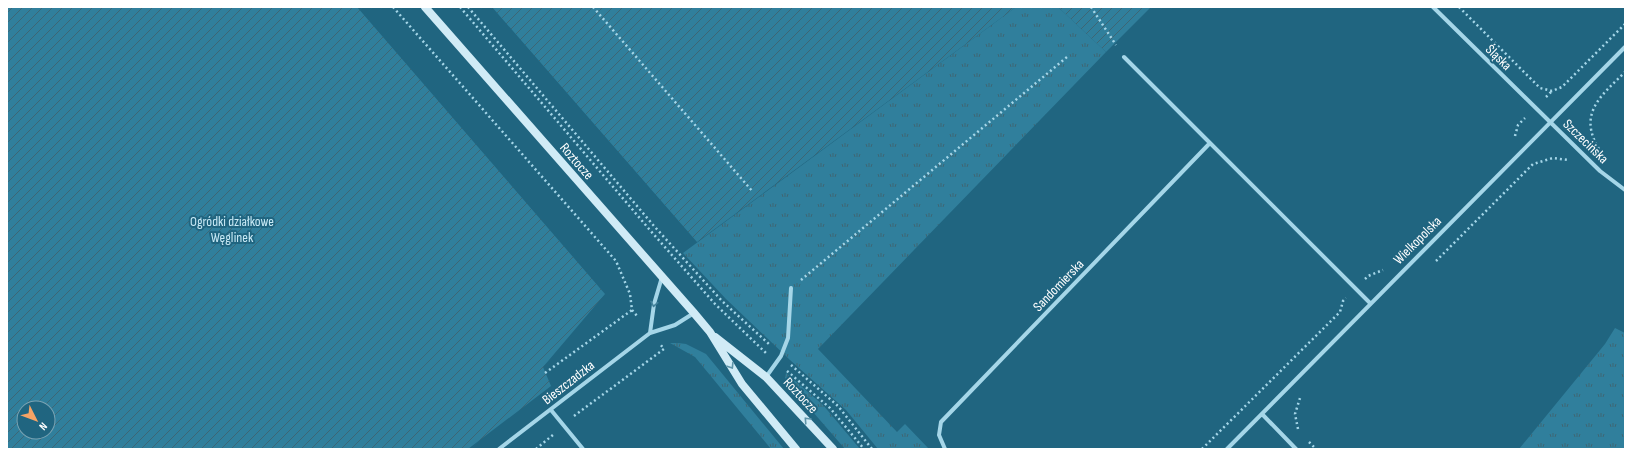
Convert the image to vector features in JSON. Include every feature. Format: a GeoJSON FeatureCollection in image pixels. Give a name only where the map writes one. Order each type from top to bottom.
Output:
{"type":"FeatureCollection","features":[{"type":"Feature","properties":{"kind":"street","name":"Roztocze"},"geometry":{"type":"LineString","coordinates":[[425,7],[710,332],[742,384],[796,449]]}},
{"type":"Feature","properties":{"kind":"street","name":"Śląska"},"geometry":{"type":"LineString","coordinates":[[1433,7],[1550,122]]}},
{"type":"Feature","properties":{"kind":"street","name":"Wielkopolska"},"geometry":{"type":"LineString","coordinates":[[1227,449],[1625,47]]}},
{"type":"Feature","properties":{"kind":"street"},"geometry":{"type":"LineString","coordinates":[[1124,57],[1370,303]]}},
{"type":"Feature","properties":{"kind":"street","name":"Szczecińska"},"geometry":{"type":"LineString","coordinates":[[1550,122],[1600,172],[1625,190]]}},
{"type":"Feature","properties":{"kind":"street","name":"Sandomierska"},"geometry":{"type":"LineString","coordinates":[[945,449],[939,434],[941,422],[1210,143]]}},
{"type":"Feature","properties":{"kind":"street"},"geometry":{"type":"LineString","coordinates":[[650,333],[654,304],[662,277]]}},
{"type":"Feature","properties":{"kind":"street"},"geometry":{"type":"LineString","coordinates":[[766,377],[781,356],[788,338],[791,288]]}},
{"type":"Feature","properties":{"kind":"street","name":"Bieszczadzka"},"geometry":{"type":"LineString","coordinates":[[499,449],[650,333],[675,325],[694,313]]}},
{"type":"Feature","properties":{"kind":"street","name":"Roztocze"},"geometry":{"type":"LineString","coordinates":[[710,332],[766,377],[833,449]]}},
{"type":"Feature","properties":{"kind":"street"},"geometry":{"type":"LineString","coordinates":[[551,410],[583,449]]}},
{"type":"Feature","properties":{"kind":"street"},"geometry":{"type":"LineString","coordinates":[[1262,414],[1296,449]]}},
{"type":"Feature","properties":{"kind":"path"},"geometry":{"type":"LineString","coordinates":[[393,7],[616,261],[630,294],[632,310],[664,350],[563,424],[549,439],[536,449]]}},
{"type":"Feature","properties":{"kind":"path"},"geometry":{"type":"LineString","coordinates":[[460,7],[715,304],[776,362],[830,408],[864,449]]}},
{"type":"Feature","properties":{"kind":"path"},"geometry":{"type":"LineString","coordinates":[[468,7],[654,226],[722,301],[838,406],[872,449]]}},
{"type":"Feature","properties":{"kind":"path"},"geometry":{"type":"LineString","coordinates":[[592,7],[753,192]]}},
{"type":"Feature","properties":{"kind":"path"},"geometry":{"type":"LineString","coordinates":[[1091,7],[1124,57]]}},
{"type":"Feature","properties":{"kind":"path"},"geometry":{"type":"LineString","coordinates":[[1459,7],[1540,88],[1552,90],[1562,87],[1625,24]]}},
{"type":"Feature","properties":{"kind":"path"},"geometry":{"type":"LineString","coordinates":[[791,288],[1067,57]]}},
{"type":"Feature","properties":{"kind":"path"},"geometry":{"type":"LineString","coordinates":[[1603,153],[1593,137],[1593,108],[1597,101],[1625,72]]}},
{"type":"Feature","properties":{"kind":"path"},"geometry":{"type":"LineString","coordinates":[[1512,141],[1518,125],[1552,90]]}},
{"type":"Feature","properties":{"kind":"path"},"geometry":{"type":"LineString","coordinates":[[1432,265],[1533,164],[1553,158],[1561,158],[1571,162]]}},
{"type":"Feature","properties":{"kind":"path"},"geometry":{"type":"LineString","coordinates":[[1202,449],[1340,312],[1343,302],[1368,276],[1386,268]]}},
{"type":"Feature","properties":{"kind":"path"},"geometry":{"type":"LineString","coordinates":[[545,372],[632,310]]}},
{"type":"Feature","properties":{"kind":"path"},"geometry":{"type":"LineString","coordinates":[[1300,433],[1296,424],[1295,414],[1298,401],[1302,395]]}},
{"type":"Feature","properties":{"kind":"path"},"geometry":{"type":"LineString","coordinates":[[1306,439],[1316,449]]}},
{"type":"Feature","properties":{"kind":"green space","name":"Ogródki działkowe Węglinek"},"geometry":{"type":"Polygon","coordinates":[[[7,7],[357,7],[605,294],[543,367],[551,386],[468,449],[7,449],[7,7]]]}},
{"type":"Feature","properties":{"kind":"green space"},"geometry":{"type":"Polygon","coordinates":[[[492,7],[1016,7],[697,242],[492,7]]]}},
{"type":"Feature","properties":{"kind":"green space"},"geometry":{"type":"Polygon","coordinates":[[[1016,7],[1058,7],[1106,52],[818,349],[897,432],[905,424],[929,449],[878,449],[846,410],[790,360],[726,299],[683,253],[1016,7]]]}},
{"type":"Feature","properties":{"kind":"green space"},"geometry":{"type":"Polygon","coordinates":[[[1058,7],[1151,7],[1106,52],[1058,7]]]}},
{"type":"Feature","properties":{"kind":"green space"},"geometry":{"type":"Polygon","coordinates":[[[1615,328],[1625,333],[1625,449],[1519,449],[1605,344],[1615,328]]]}},
{"type":"Feature","properties":{"kind":"green space"},"geometry":{"type":"Polygon","coordinates":[[[670,343],[686,344],[706,354],[784,449],[771,449],[695,357],[670,343]]]}},
{"type":"Feature","properties":{"kind":"green space"},"geometry":{"type":"Polygon","coordinates":[[[786,373],[823,405],[860,449],[845,449],[787,385],[785,377],[786,373]]]}}]}
